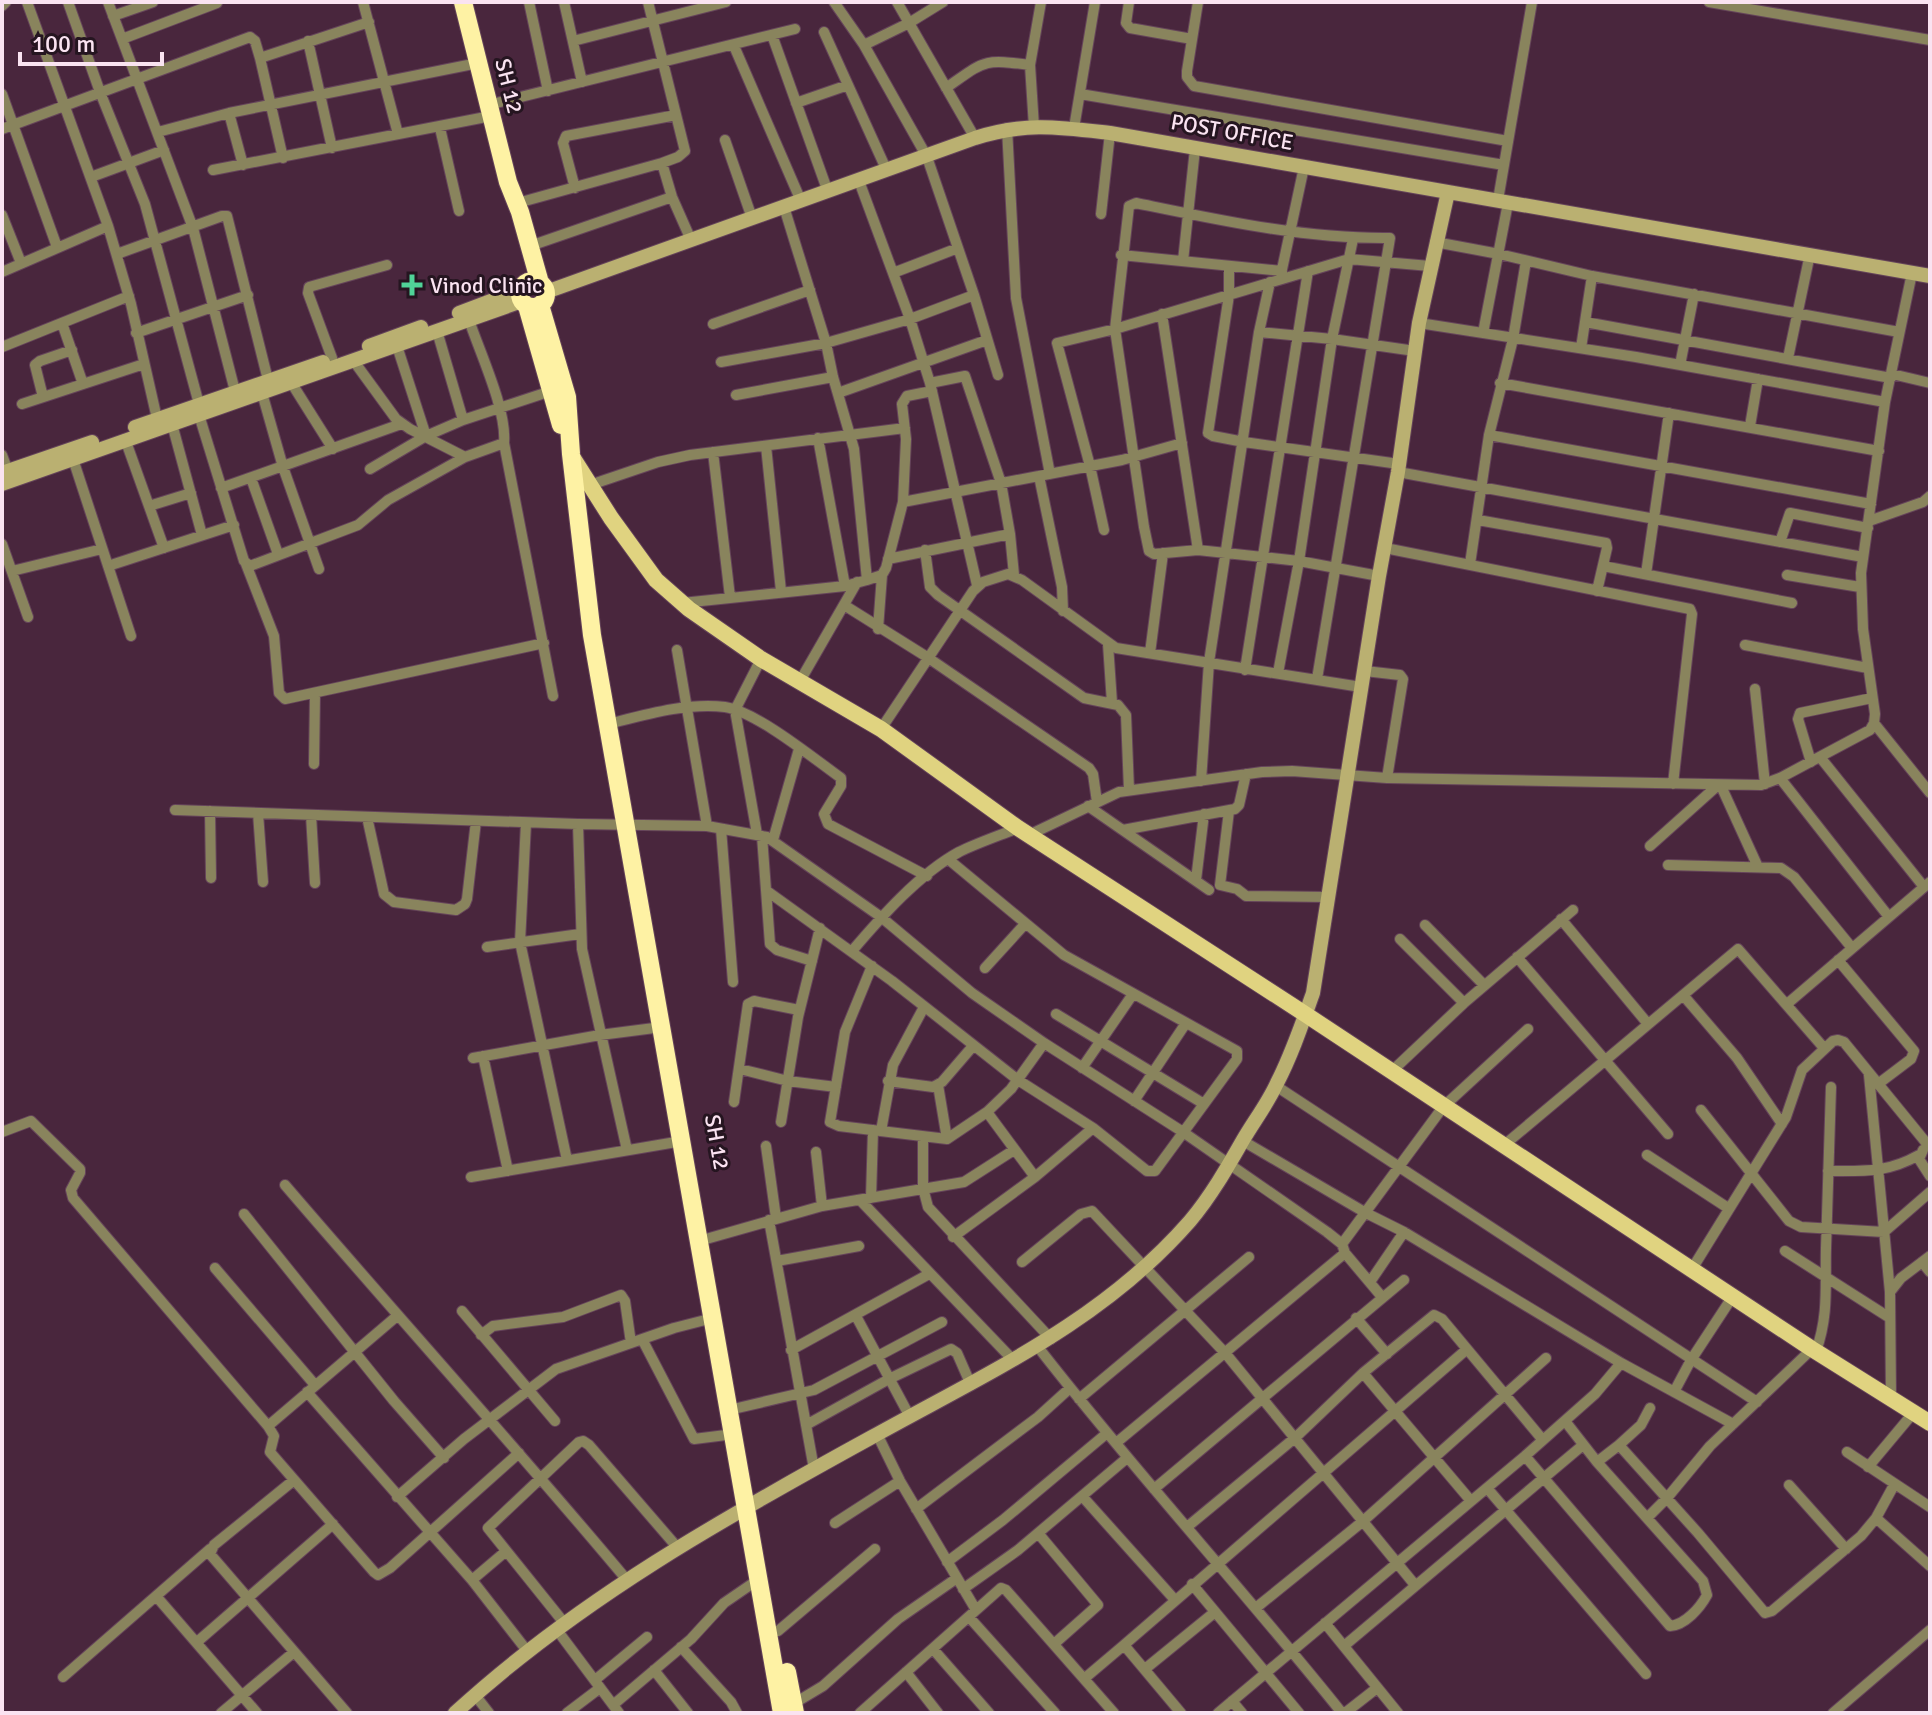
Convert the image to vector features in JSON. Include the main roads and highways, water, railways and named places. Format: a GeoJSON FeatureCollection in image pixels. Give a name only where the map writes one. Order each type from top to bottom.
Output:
{"type":"FeatureCollection","features":[{"type":"Feature","properties":{"kind":"highway","name":"SH 12"},"geometry":{"type":"LineString","coordinates":[[463,2],[513,204],[551,391],[571,454]]}},
{"type":"Feature","properties":{"kind":"highway","name":"SH 12"},"geometry":{"type":"LineString","coordinates":[[513,204],[530,246],[532,294],[567,397],[592,635],[613,723],[632,825],[751,1506],[759,1579],[790,1710]]}},
{"type":"Feature","properties":{"kind":"highway","name":"SH 12"},"geometry":{"type":"LineString","coordinates":[[632,825],[662,1027],[682,1141],[704,1240],[713,1318],[734,1409],[734,1434],[778,1631],[790,1710]]}},
{"type":"Feature","properties":{"kind":"main road"},"geometry":{"type":"LineString","coordinates":[[571,454],[656,580],[682,603],[761,659],[881,729],[1023,832],[1930,1423]]}},
{"type":"Feature","properties":{"kind":"place","name":"Vinod Clinic"},"geometry":{"type":"Point","coordinates":[412,285]}}]}
